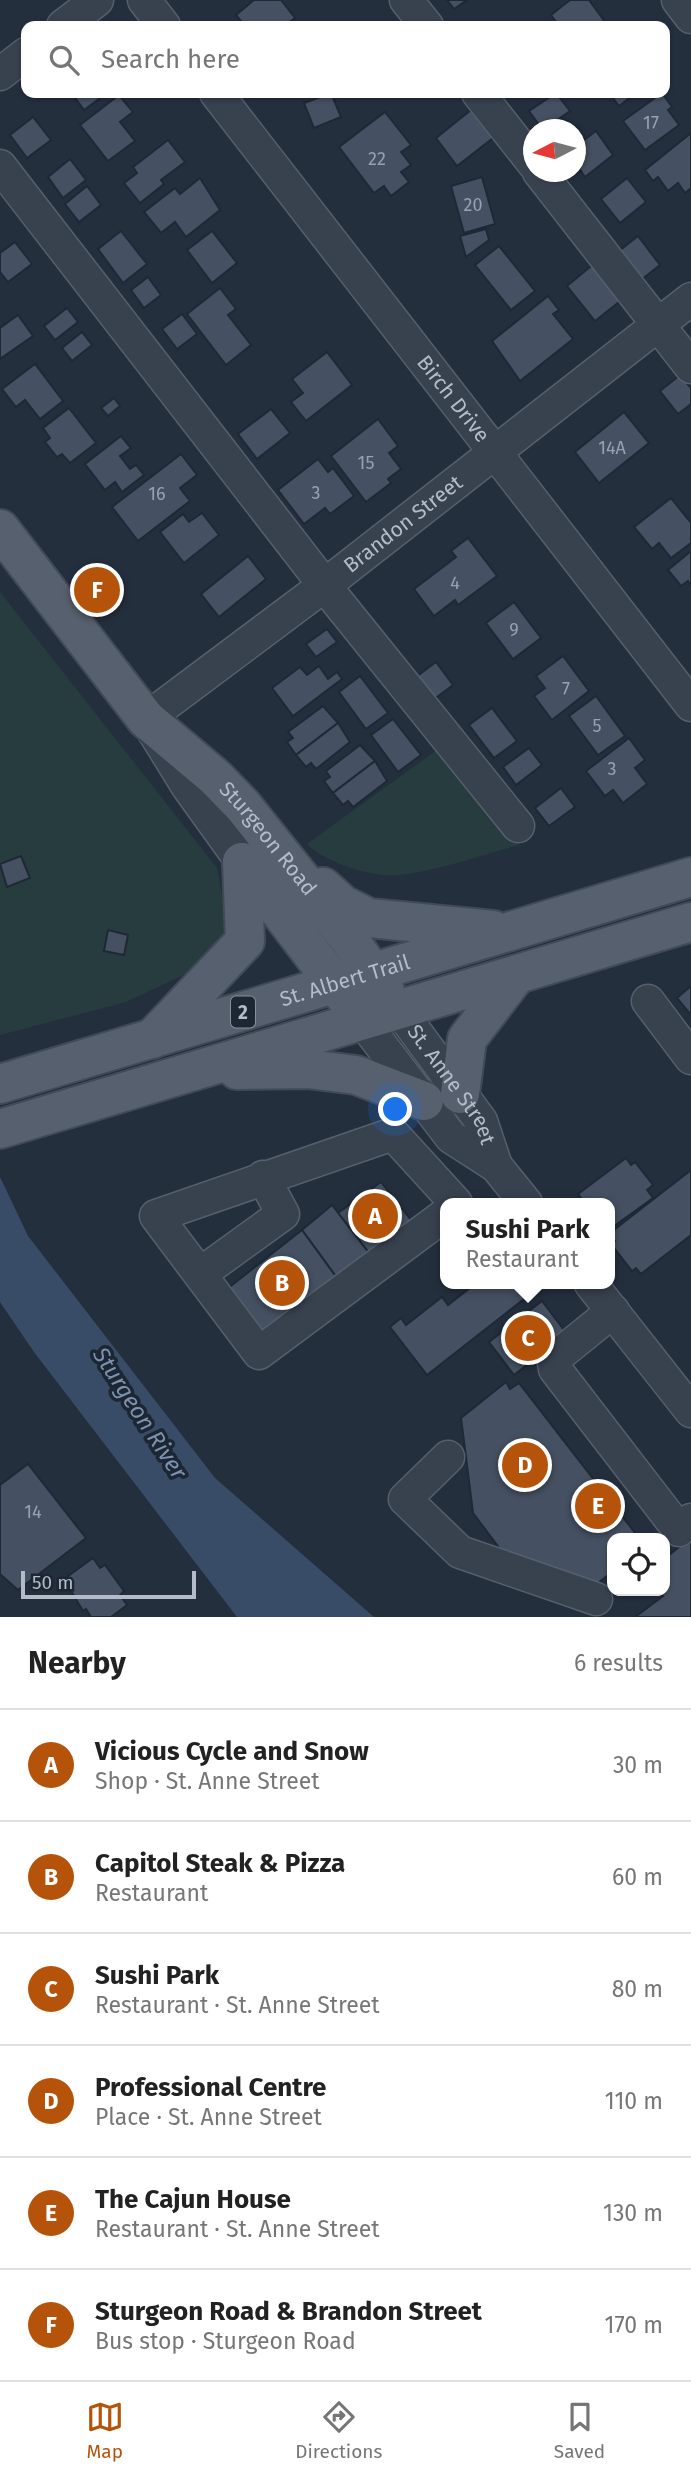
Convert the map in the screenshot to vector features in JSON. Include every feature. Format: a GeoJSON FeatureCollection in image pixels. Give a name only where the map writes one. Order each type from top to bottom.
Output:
{"type":"FeatureCollection","features":[{"type":"Feature","properties":{"kind":"main road","name":"Sturgeon Road"},"geometry":{"type":"LineString","coordinates":[[0,529],[146,719],[216,778],[277,847],[349,939],[398,1008]]}},
{"type":"Feature","properties":{"kind":"main road"},"geometry":{"type":"LineString","coordinates":[[277,847],[343,905],[360,915],[382,921],[509,931]]}},
{"type":"Feature","properties":{"kind":"main road","name":"Sturgeon Road"},"geometry":{"type":"LineString","coordinates":[[242,862],[361,1018]]}},
{"type":"Feature","properties":{"kind":"main road"},"geometry":{"type":"LineString","coordinates":[[152,1039],[244,941],[242,862]]}},
{"type":"Feature","properties":{"kind":"main road","name":"St. Albert Trail"},"geometry":{"type":"LineString","coordinates":[[10,1081],[691,877]]}},
{"type":"Feature","properties":{"kind":"main road","name":"St. Albert Trail"},"geometry":{"type":"LineString","coordinates":[[16,1124],[361,1018],[691,922]]}},
{"type":"Feature","properties":{"kind":"main road"},"geometry":{"type":"LineString","coordinates":[[197,1070],[308,1069],[356,1075],[442,1097],[467,1039],[516,975]]}},
{"type":"Feature","properties":{"kind":"street"},"geometry":{"type":"LineString","coordinates":[[70,21],[97,0]]}},
{"type":"Feature","properties":{"kind":"street"},"geometry":{"type":"LineString","coordinates":[[144,0],[160,21]]}},
{"type":"Feature","properties":{"kind":"street"},"geometry":{"type":"LineString","coordinates":[[406,0],[422,21]]}},
{"type":"Feature","properties":{"kind":"street"},"geometry":{"type":"LineString","coordinates":[[678,0],[691,17]]}},
{"type":"Feature","properties":{"kind":"street"},"geometry":{"type":"LineString","coordinates":[[0,74],[21,58]]}},
{"type":"Feature","properties":{"kind":"street","name":"Birch Drive"},"geometry":{"type":"LineString","coordinates":[[220,98],[691,705]]}},
{"type":"Feature","properties":{"kind":"street"},"geometry":{"type":"LineString","coordinates":[[482,98],[523,150]]}},
{"type":"Feature","properties":{"kind":"street"},"geometry":{"type":"LineString","coordinates":[[0,166],[325,585],[518,826]]}},
{"type":"Feature","properties":{"kind":"street"},"geometry":{"type":"LineString","coordinates":[[547,182],[691,368]]}},
{"type":"Feature","properties":{"kind":"street","name":"Brandon Street"},"geometry":{"type":"LineString","coordinates":[[146,719],[325,585],[691,299]]}},
{"type":"Feature","properties":{"kind":"street","name":"Sturgeon Road"},"geometry":{"type":"LineString","coordinates":[[146,719],[188,787],[242,862]]}},
{"type":"Feature","properties":{"kind":"street"},"geometry":{"type":"LineString","coordinates":[[648,1002],[691,1058]]}},
{"type":"Feature","properties":{"kind":"street","name":"St. Anne Street"},"geometry":{"type":"LineString","coordinates":[[398,1008],[442,1097]]}},
{"type":"Feature","properties":{"kind":"street","name":"St. Anne Street"},"geometry":{"type":"LineString","coordinates":[[361,1018],[442,1097],[481,1121],[496,1166],[522,1198]]}},
{"type":"Feature","properties":{"kind":"street"},"geometry":{"type":"LineString","coordinates":[[440,1218],[259,1353],[156,1216],[393,1134],[451,1198]]}},
{"type":"Feature","properties":{"kind":"street"},"geometry":{"type":"LineString","coordinates":[[200,1274],[284,1214],[263,1177]]}},
{"type":"Feature","properties":{"kind":"street"},"geometry":{"type":"LineString","coordinates":[[595,1289],[691,1411]]}},
{"type":"Feature","properties":{"kind":"street"},"geometry":{"type":"LineString","coordinates":[[612,1311],[560,1354],[554,1363],[555,1369],[678,1531]]}},
{"type":"Feature","properties":{"kind":"street"},"geometry":{"type":"LineString","coordinates":[[448,1457],[405,1499],[460,1552],[594,1600]]}},
{"type":"Feature","properties":{"kind":"green space"},"geometry":{"type":"Polygon","coordinates":[[[0,592],[217,868],[229,933],[209,963],[126,1002],[0,1035],[0,592]]]}},
{"type":"Feature","properties":{"kind":"green space"},"geometry":{"type":"Polygon","coordinates":[[[441,747],[519,845],[428,870],[388,875],[337,863],[307,844],[441,747]]]}},
{"type":"Feature","properties":{"kind":"water","name":"Sturgeon River"},"geometry":{"type":"Polygon","coordinates":[[[0,1177],[28,1236],[215,1478],[374,1617],[237,1617],[34,1352],[0,1302],[0,1177]]]}},
{"type":"Feature","properties":{"kind":"building"},"geometry":{"type":"Polygon","coordinates":[[[254,0],[281,0],[295,18],[291,21],[241,21],[236,15],[254,0]]]}},
{"type":"Feature","properties":{"kind":"building"},"geometry":{"type":"Polygon","coordinates":[[[447,0],[467,0],[454,9],[447,0]]]}},
{"type":"Feature","properties":{"kind":"building"},"geometry":{"type":"Polygon","coordinates":[[[570,0],[589,0],[604,21],[555,21],[551,15],[570,0]]]}},
{"type":"Feature","properties":{"kind":"building"},"geometry":{"type":"Polygon","coordinates":[[[75,98],[100,98],[84,110],[75,98]]]}},
{"type":"Feature","properties":{"kind":"building"},"geometry":{"type":"Polygon","coordinates":[[[115,98],[121,98],[133,112],[120,122],[135,141],[108,161],[80,125],[115,98]]]}},
{"type":"Feature","properties":{"kind":"building"},"geometry":{"type":"Polygon","coordinates":[[[318,98],[333,98],[341,117],[314,128],[304,103],[318,98]]]}},
{"type":"Feature","properties":{"kind":"building"},"geometry":{"type":"Polygon","coordinates":[[[548,98],[560,98],[570,111],[559,119],[535,119],[529,111],[548,98]]]}},
{"type":"Feature","properties":{"kind":"building"},"geometry":{"type":"Polygon","coordinates":[[[613,98],[629,98],[619,106],[613,98]]]}},
{"type":"Feature","properties":{"kind":"building"},"geometry":{"type":"Polygon","coordinates":[[[655,98],[666,98],[672,107],[668,110],[679,125],[645,150],[623,121],[655,98]]]}},
{"type":"Feature","properties":{"kind":"building"},"geometry":{"type":"Polygon","coordinates":[[[471,110],[493,138],[457,166],[436,138],[471,110]]]}},
{"type":"Feature","properties":{"kind":"building"},"geometry":{"type":"Polygon","coordinates":[[[385,112],[411,145],[401,152],[411,165],[401,172],[409,182],[391,196],[384,186],[374,193],[339,147],[385,112]]]}},
{"type":"Feature","properties":{"kind":"building"},"geometry":{"type":"Polygon","coordinates":[[[33,117],[51,140],[27,158],[10,135],[33,117]]]}},
{"type":"Feature","properties":{"kind":"building"},"geometry":{"type":"Polygon","coordinates":[[[596,131],[613,155],[586,176],[586,138],[596,131]]]}},
{"type":"Feature","properties":{"kind":"building"},"geometry":{"type":"Polygon","coordinates":[[[691,133],[691,188],[685,193],[678,183],[668,191],[658,177],[653,181],[645,170],[691,133]]]}},
{"type":"Feature","properties":{"kind":"building"},"geometry":{"type":"Polygon","coordinates":[[[168,140],[185,162],[161,180],[164,184],[140,203],[124,183],[137,173],[133,167],[168,140]]]}},
{"type":"Feature","properties":{"kind":"building"},"geometry":{"type":"Polygon","coordinates":[[[70,159],[86,180],[63,198],[48,177],[70,159]]]}},
{"type":"Feature","properties":{"kind":"building"},"geometry":{"type":"Polygon","coordinates":[[[482,177],[495,224],[464,233],[451,186],[482,177]]]}},
{"type":"Feature","properties":{"kind":"building"},"geometry":{"type":"Polygon","coordinates":[[[200,178],[220,210],[186,237],[175,222],[161,233],[144,212],[175,188],[180,194],[200,178]]]}},
{"type":"Feature","properties":{"kind":"building"},"geometry":{"type":"Polygon","coordinates":[[[627,178],[646,202],[620,223],[601,199],[627,178]]]}},
{"type":"Feature","properties":{"kind":"building"},"geometry":{"type":"Polygon","coordinates":[[[87,186],[101,205],[79,222],[65,204],[87,186]]]}},
{"type":"Feature","properties":{"kind":"building"},"geometry":{"type":"Polygon","coordinates":[[[486,229],[489,240],[466,257],[460,236],[486,229]]]}},
{"type":"Feature","properties":{"kind":"building"},"geometry":{"type":"Polygon","coordinates":[[[121,231],[147,264],[123,283],[98,249],[121,231]]]}},
{"type":"Feature","properties":{"kind":"building"},"geometry":{"type":"Polygon","coordinates":[[[212,231],[237,263],[212,283],[187,250],[212,231]]]}},
{"type":"Feature","properties":{"kind":"building"},"geometry":{"type":"Polygon","coordinates":[[[638,236],[660,265],[641,280],[619,251],[638,236]]]}},
{"type":"Feature","properties":{"kind":"building"},"geometry":{"type":"Polygon","coordinates":[[[15,242],[32,264],[8,282],[0,272],[0,253],[15,242]]]}},
{"type":"Feature","properties":{"kind":"building"},"geometry":{"type":"Polygon","coordinates":[[[499,246],[535,291],[511,310],[475,265],[499,246]]]}},
{"type":"Feature","properties":{"kind":"building"},"geometry":{"type":"Polygon","coordinates":[[[596,262],[624,298],[595,321],[567,286],[596,262]]]}},
{"type":"Feature","properties":{"kind":"building"},"geometry":{"type":"Polygon","coordinates":[[[148,277],[161,295],[144,308],[131,290],[148,277]]]}},
{"type":"Feature","properties":{"kind":"building"},"geometry":{"type":"Polygon","coordinates":[[[220,288],[236,309],[228,315],[251,345],[226,365],[187,314],[220,288]]]}},
{"type":"Feature","properties":{"kind":"building"},"geometry":{"type":"Polygon","coordinates":[[[548,296],[559,310],[553,314],[573,339],[520,381],[492,341],[548,296]]]}},
{"type":"Feature","properties":{"kind":"building"},"geometry":{"type":"Polygon","coordinates":[[[67,308],[78,322],[55,340],[44,326],[67,308]]]}},
{"type":"Feature","properties":{"kind":"building"},"geometry":{"type":"Polygon","coordinates":[[[182,314],[197,334],[177,349],[162,329],[182,314]]]}},
{"type":"Feature","properties":{"kind":"building"},"geometry":{"type":"Polygon","coordinates":[[[18,315],[33,336],[0,359],[0,328],[18,315]]]}},
{"type":"Feature","properties":{"kind":"building"},"geometry":{"type":"Polygon","coordinates":[[[82,332],[92,345],[72,361],[62,348],[82,332]]]}},
{"type":"Feature","properties":{"kind":"building"},"geometry":{"type":"Polygon","coordinates":[[[327,352],[352,385],[306,421],[291,402],[303,393],[292,379],[327,352]]]}},
{"type":"Feature","properties":{"kind":"building"},"geometry":{"type":"Polygon","coordinates":[[[35,364],[63,401],[40,419],[25,400],[16,407],[2,389],[35,364]]]}},
{"type":"Feature","properties":{"kind":"building"},"geometry":{"type":"Polygon","coordinates":[[[680,375],[691,388],[691,404],[678,414],[660,391],[680,375]]]}},
{"type":"Feature","properties":{"kind":"building"},"geometry":{"type":"Polygon","coordinates":[[[114,398],[120,406],[108,416],[101,408],[114,398]]]}},
{"type":"Feature","properties":{"kind":"building"},"geometry":{"type":"Polygon","coordinates":[[[69,408],[96,443],[70,463],[62,454],[57,457],[45,442],[50,438],[43,428],[69,408]]]}},
{"type":"Feature","properties":{"kind":"building"},"geometry":{"type":"Polygon","coordinates":[[[271,409],[290,433],[257,459],[238,434],[271,409]]]}},
{"type":"Feature","properties":{"kind":"building"},"geometry":{"type":"Polygon","coordinates":[[[624,412],[649,443],[599,483],[575,452],[624,412]]]}},
{"type":"Feature","properties":{"kind":"building"},"geometry":{"type":"Polygon","coordinates":[[[378,419],[398,446],[389,453],[401,469],[388,479],[391,483],[366,502],[331,456],[378,419]]]}},
{"type":"Feature","properties":{"kind":"building"},"geometry":{"type":"Polygon","coordinates":[[[121,436],[131,448],[120,456],[130,469],[136,465],[144,475],[122,492],[115,482],[105,490],[85,464],[121,436]]]}},
{"type":"Feature","properties":{"kind":"building"},"geometry":{"type":"Polygon","coordinates":[[[181,454],[197,475],[180,488],[190,501],[138,541],[112,507],[181,454]]]}},
{"type":"Feature","properties":{"kind":"building"},"geometry":{"type":"Polygon","coordinates":[[[318,459],[328,472],[333,468],[354,496],[330,514],[325,508],[304,524],[278,490],[318,459]]]}},
{"type":"Feature","properties":{"kind":"building"},"geometry":{"type":"Polygon","coordinates":[[[671,498],[691,523],[691,543],[671,558],[659,543],[652,549],[634,527],[671,498]]]}},
{"type":"Feature","properties":{"kind":"building"},"geometry":{"type":"Polygon","coordinates":[[[202,513],[219,535],[184,563],[160,532],[183,514],[189,522],[202,513]]]}},
{"type":"Feature","properties":{"kind":"building"},"geometry":{"type":"Polygon","coordinates":[[[468,538],[497,576],[458,605],[455,600],[434,616],[414,589],[456,557],[451,551],[468,538]]]}},
{"type":"Feature","properties":{"kind":"building"},"geometry":{"type":"Polygon","coordinates":[[[691,551],[691,586],[688,581],[681,586],[668,570],[691,551]]]}},
{"type":"Feature","properties":{"kind":"building"},"geometry":{"type":"Polygon","coordinates":[[[248,556],[266,579],[219,617],[201,594],[248,556]]]}},
{"type":"Feature","properties":{"kind":"building"},"geometry":{"type":"Polygon","coordinates":[[[514,602],[541,638],[513,659],[486,623],[514,602]]]}},
{"type":"Feature","properties":{"kind":"building"},"geometry":{"type":"Polygon","coordinates":[[[327,629],[337,642],[316,657],[306,644],[327,629]]]}},
{"type":"Feature","properties":{"kind":"building"},"geometry":{"type":"Polygon","coordinates":[[[563,656],[589,691],[552,720],[534,696],[545,688],[536,676],[563,656]]]}},
{"type":"Feature","properties":{"kind":"building"},"geometry":{"type":"Polygon","coordinates":[[[436,662],[453,685],[433,700],[416,677],[436,662]]]}},
{"type":"Feature","properties":{"kind":"building"},"geometry":{"type":"Polygon","coordinates":[[[319,666],[328,679],[337,672],[342,679],[293,716],[272,688],[300,667],[307,675],[319,666]]]}},
{"type":"Feature","properties":{"kind":"building"},"geometry":{"type":"Polygon","coordinates":[[[360,676],[388,713],[366,729],[339,692],[360,676]]]}},
{"type":"Feature","properties":{"kind":"building"},"geometry":{"type":"Polygon","coordinates":[[[596,696],[625,736],[598,755],[569,716],[596,696]]]}},
{"type":"Feature","properties":{"kind":"building"},"geometry":{"type":"Polygon","coordinates":[[[323,706],[338,723],[296,755],[287,742],[293,738],[288,732],[323,706]]]}},
{"type":"Feature","properties":{"kind":"building"},"geometry":{"type":"Polygon","coordinates":[[[492,708],[517,741],[494,758],[469,725],[492,708]]]}},
{"type":"Feature","properties":{"kind":"building"},"geometry":{"type":"Polygon","coordinates":[[[393,719],[421,755],[398,772],[371,735],[393,719]]]}},
{"type":"Feature","properties":{"kind":"building"},"geometry":{"type":"Polygon","coordinates":[[[338,723],[350,742],[316,769],[311,763],[306,767],[296,755],[338,723]]]}},
{"type":"Feature","properties":{"kind":"building"},"geometry":{"type":"Polygon","coordinates":[[[629,738],[645,760],[635,768],[647,784],[623,803],[613,790],[605,796],[586,771],[629,738]]]}},
{"type":"Feature","properties":{"kind":"building"},"geometry":{"type":"Polygon","coordinates":[[[360,745],[375,761],[333,793],[324,781],[330,777],[326,771],[360,745]]]}},
{"type":"Feature","properties":{"kind":"building"},"geometry":{"type":"Polygon","coordinates":[[[529,748],[542,765],[516,785],[503,767],[529,748]]]}},
{"type":"Feature","properties":{"kind":"building"},"geometry":{"type":"Polygon","coordinates":[[[375,761],[387,781],[353,807],[348,801],[343,805],[333,793],[375,761]]]}},
{"type":"Feature","properties":{"kind":"building"},"geometry":{"type":"Polygon","coordinates":[[[561,788],[575,807],[549,826],[535,808],[561,788]]]}},
{"type":"Feature","properties":{"kind":"building"},"geometry":{"type":"Polygon","coordinates":[[[21,856],[30,878],[7,887],[0,864],[21,856]]]}},
{"type":"Feature","properties":{"kind":"building"},"geometry":{"type":"Polygon","coordinates":[[[108,930],[128,935],[124,955],[104,951],[108,930]]]}},
{"type":"Feature","properties":{"kind":"building"},"geometry":{"type":"Polygon","coordinates":[[[691,986],[691,1015],[677,998],[691,986]]]}},
{"type":"Feature","properties":{"kind":"building"},"geometry":{"type":"Polygon","coordinates":[[[626,1158],[631,1165],[635,1162],[653,1185],[647,1190],[653,1198],[615,1225],[615,1198],[581,1198],[578,1194],[626,1158]]]}},
{"type":"Feature","properties":{"kind":"building"},"geometry":{"type":"Polygon","coordinates":[[[691,1170],[691,1235],[641,1274],[636,1268],[632,1271],[615,1249],[615,1229],[691,1170]]]}},
{"type":"Feature","properties":{"kind":"building"},"geometry":{"type":"Polygon","coordinates":[[[381,1182],[411,1220],[369,1253],[338,1213],[381,1182]]]}},
{"type":"Feature","properties":{"kind":"building"},"geometry":{"type":"Polygon","coordinates":[[[332,1205],[369,1253],[337,1278],[302,1230],[332,1205]]]}},
{"type":"Feature","properties":{"kind":"building"},"geometry":{"type":"Polygon","coordinates":[[[302,1230],[337,1278],[262,1336],[227,1289],[302,1230]]]}},
{"type":"Feature","properties":{"kind":"building"},"geometry":{"type":"Polygon","coordinates":[[[469,1289],[522,1289],[528,1296],[427,1375],[390,1327],[401,1318],[406,1325],[442,1297],[448,1305],[469,1289]]]}},
{"type":"Feature","properties":{"kind":"building"},"geometry":{"type":"Polygon","coordinates":[[[542,1301],[567,1334],[514,1375],[489,1342],[542,1301]]]}},
{"type":"Feature","properties":{"kind":"building"},"geometry":{"type":"Polygon","coordinates":[[[506,1382],[510,1389],[519,1383],[635,1533],[607,1533],[607,1576],[593,1587],[503,1553],[473,1513],[461,1418],[506,1382]]]}},
{"type":"Feature","properties":{"kind":"building"},"geometry":{"type":"Polygon","coordinates":[[[28,1464],[86,1538],[18,1590],[0,1574],[0,1485],[28,1464]]]}},
{"type":"Feature","properties":{"kind":"building"},"geometry":{"type":"Polygon","coordinates":[[[691,1538],[691,1617],[635,1617],[663,1596],[670,1596],[670,1554],[691,1538]]]}},
{"type":"Feature","properties":{"kind":"building"},"geometry":{"type":"Polygon","coordinates":[[[93,1558],[100,1568],[105,1565],[124,1591],[120,1595],[127,1605],[111,1617],[91,1617],[86,1609],[83,1611],[64,1579],[93,1558]]]}},
{"type":"Feature","properties":{"kind":"place","name":"Sturgeon Road & Brandon Street"},"geometry":{"type":"Point","coordinates":[97,590]}},
{"type":"Feature","properties":{"kind":"place","name":"Vicious Cycle and Snow"},"geometry":{"type":"Point","coordinates":[375,1216]}},
{"type":"Feature","properties":{"kind":"place","name":"Capitol Steak & Pizza"},"geometry":{"type":"Point","coordinates":[282,1283]}},
{"type":"Feature","properties":{"kind":"place","name":"Sushi Park"},"geometry":{"type":"Point","coordinates":[528,1338]}},
{"type":"Feature","properties":{"kind":"place","name":"Professional Centre"},"geometry":{"type":"Point","coordinates":[525,1465]}},
{"type":"Feature","properties":{"kind":"place","name":"The Cajun House"},"geometry":{"type":"Point","coordinates":[598,1506]}}]}
